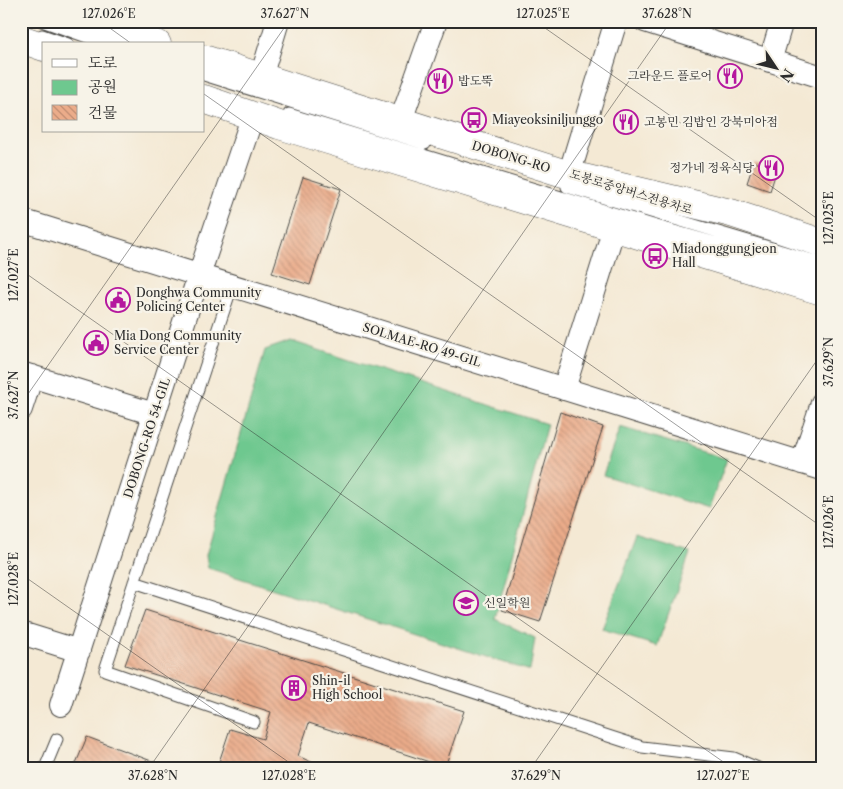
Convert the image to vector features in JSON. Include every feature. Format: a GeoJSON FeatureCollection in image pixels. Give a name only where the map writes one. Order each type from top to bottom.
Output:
{"type":"FeatureCollection","features":[{"type":"Feature","properties":{"kind":"main road"},"geometry":{"type":"LineString","coordinates":[[86,21],[151,42]]}},
{"type":"Feature","properties":{"kind":"main road"},"geometry":{"type":"LineString","coordinates":[[21,39],[42,46]]}},
{"type":"Feature","properties":{"kind":"main road","name":"DOBONG-RO"},"geometry":{"type":"LineString","coordinates":[[205,59],[400,123],[569,175],[731,213],[822,242]]}},
{"type":"Feature","properties":{"kind":"main road"},"geometry":{"type":"LineString","coordinates":[[205,99],[265,111],[614,228],[822,291]]}},
{"type":"Feature","properties":{"kind":"street"},"geometry":{"type":"LineString","coordinates":[[261,77],[278,21]]}},
{"type":"Feature","properties":{"kind":"street"},"geometry":{"type":"LineString","coordinates":[[400,123],[436,21]]}},
{"type":"Feature","properties":{"kind":"street"},"geometry":{"type":"LineString","coordinates":[[569,175],[616,21]]}},
{"type":"Feature","properties":{"kind":"street"},"geometry":{"type":"LineString","coordinates":[[645,21],[822,77]]}},
{"type":"Feature","properties":{"kind":"street"},"geometry":{"type":"LineString","coordinates":[[770,61],[782,21]]}},
{"type":"Feature","properties":{"kind":"street","name":"DOBONG-RO 54-GIL"},"geometry":{"type":"LineString","coordinates":[[61,705],[199,275],[265,111]]}},
{"type":"Feature","properties":{"kind":"street","name":"SOLMAE-RO 49-GIL"},"geometry":{"type":"LineString","coordinates":[[21,220],[812,466]]}},
{"type":"Feature","properties":{"kind":"street"},"geometry":{"type":"LineString","coordinates":[[564,389],[614,228]]}},
{"type":"Feature","properties":{"kind":"street"},"geometry":{"type":"LineString","coordinates":[[21,409],[26,375],[154,414]]}},
{"type":"Feature","properties":{"kind":"street"},"geometry":{"type":"LineString","coordinates":[[812,466],[822,403]]}},
{"type":"Feature","properties":{"kind":"street"},"geometry":{"type":"LineString","coordinates":[[21,633],[79,651]]}},
{"type":"Feature","properties":{"kind":"lane"},"geometry":{"type":"LineString","coordinates":[[42,21],[101,42]]}},
{"type":"Feature","properties":{"kind":"lane"},"geometry":{"type":"LineString","coordinates":[[77,21],[116,42]]}},
{"type":"Feature","properties":{"kind":"lane"},"geometry":{"type":"LineString","coordinates":[[21,27],[62,42]]}},
{"type":"Feature","properties":{"kind":"lane"},"geometry":{"type":"LineString","coordinates":[[205,65],[232,68]]}},
{"type":"Feature","properties":{"kind":"lane","name":"도봉로중앙버스전용차로"},"geometry":{"type":"LineString","coordinates":[[205,75],[535,178],[822,263]]}},
{"type":"Feature","properties":{"kind":"lane"},"geometry":{"type":"LineString","coordinates":[[205,86],[265,111],[822,273]]}},
{"type":"Feature","properties":{"kind":"lane"},"geometry":{"type":"LineString","coordinates":[[372,114],[491,163]]}},
{"type":"Feature","properties":{"kind":"lane"},"geometry":{"type":"LineString","coordinates":[[535,178],[600,189],[645,193]]}},
{"type":"Feature","properties":{"kind":"lane"},"geometry":{"type":"LineString","coordinates":[[232,286],[104,670],[254,722]]}},
{"type":"Feature","properties":{"kind":"lane"},"geometry":{"type":"LineString","coordinates":[[134,582],[642,747],[734,758],[758,768]]}},
{"type":"Feature","properties":{"kind":"lane"},"geometry":{"type":"LineString","coordinates":[[45,768],[57,739]]}},
{"type":"Feature","properties":{"kind":"green space"},"geometry":{"type":"Polygon","coordinates":[[[291,341],[547,424],[495,619],[535,638],[530,671],[208,568],[206,555],[265,350],[291,341]]]}},
{"type":"Feature","properties":{"kind":"green space"},"geometry":{"type":"Polygon","coordinates":[[[620,427],[727,459],[709,509],[603,475],[620,427]]]}},
{"type":"Feature","properties":{"kind":"green space"},"geometry":{"type":"Polygon","coordinates":[[[637,537],[690,553],[657,646],[602,629],[637,537]]]}},
{"type":"Feature","properties":{"kind":"building"},"geometry":{"type":"Polygon","coordinates":[[[754,162],[777,169],[770,191],[747,183],[754,162]]]}},
{"type":"Feature","properties":{"kind":"building"},"geometry":{"type":"Polygon","coordinates":[[[303,177],[341,189],[310,285],[272,273],[303,177]]]}},
{"type":"Feature","properties":{"kind":"building"},"geometry":{"type":"Polygon","coordinates":[[[560,412],[603,427],[540,622],[502,610],[560,412]]]}},
{"type":"Feature","properties":{"kind":"building","name":"Shin-il High School"},"geometry":{"type":"Polygon","coordinates":[[[145,610],[464,711],[445,767],[309,723],[298,756],[324,768],[217,768],[230,729],[263,739],[271,712],[125,665],[145,610]]]}},
{"type":"Feature","properties":{"kind":"building"},"geometry":{"type":"Polygon","coordinates":[[[87,737],[165,766],[165,768],[74,768],[87,737]]]}},
{"type":"Feature","properties":{"kind":"place","name":"그라운드 플로어"},"geometry":{"type":"Point","coordinates":[730,76]}},
{"type":"Feature","properties":{"kind":"place","name":"밥도뚝"},"geometry":{"type":"Point","coordinates":[440,81]}},
{"type":"Feature","properties":{"kind":"place","name":"Miayeoksiniljunggo"},"geometry":{"type":"Point","coordinates":[474,120]}},
{"type":"Feature","properties":{"kind":"place","name":"고봉민 김밥인 강북미아점"},"geometry":{"type":"Point","coordinates":[626,122]}},
{"type":"Feature","properties":{"kind":"place","name":"정가네 정육식당"},"geometry":{"type":"Point","coordinates":[771,168]}},
{"type":"Feature","properties":{"kind":"place","name":"Miadonggungjeon Hall"},"geometry":{"type":"Point","coordinates":[655,256]}},
{"type":"Feature","properties":{"kind":"place","name":"Donghwa Community Policing Center"},"geometry":{"type":"Point","coordinates":[118,300]}},
{"type":"Feature","properties":{"kind":"place","name":"Mia Dong Community Service Center"},"geometry":{"type":"Point","coordinates":[96,343]}},
{"type":"Feature","properties":{"kind":"place","name":"신일학원"},"geometry":{"type":"Point","coordinates":[466,603]}},
{"type":"Feature","properties":{"kind":"place","name":"Shin-il High School"},"geometry":{"type":"Point","coordinates":[294,688]}}]}
